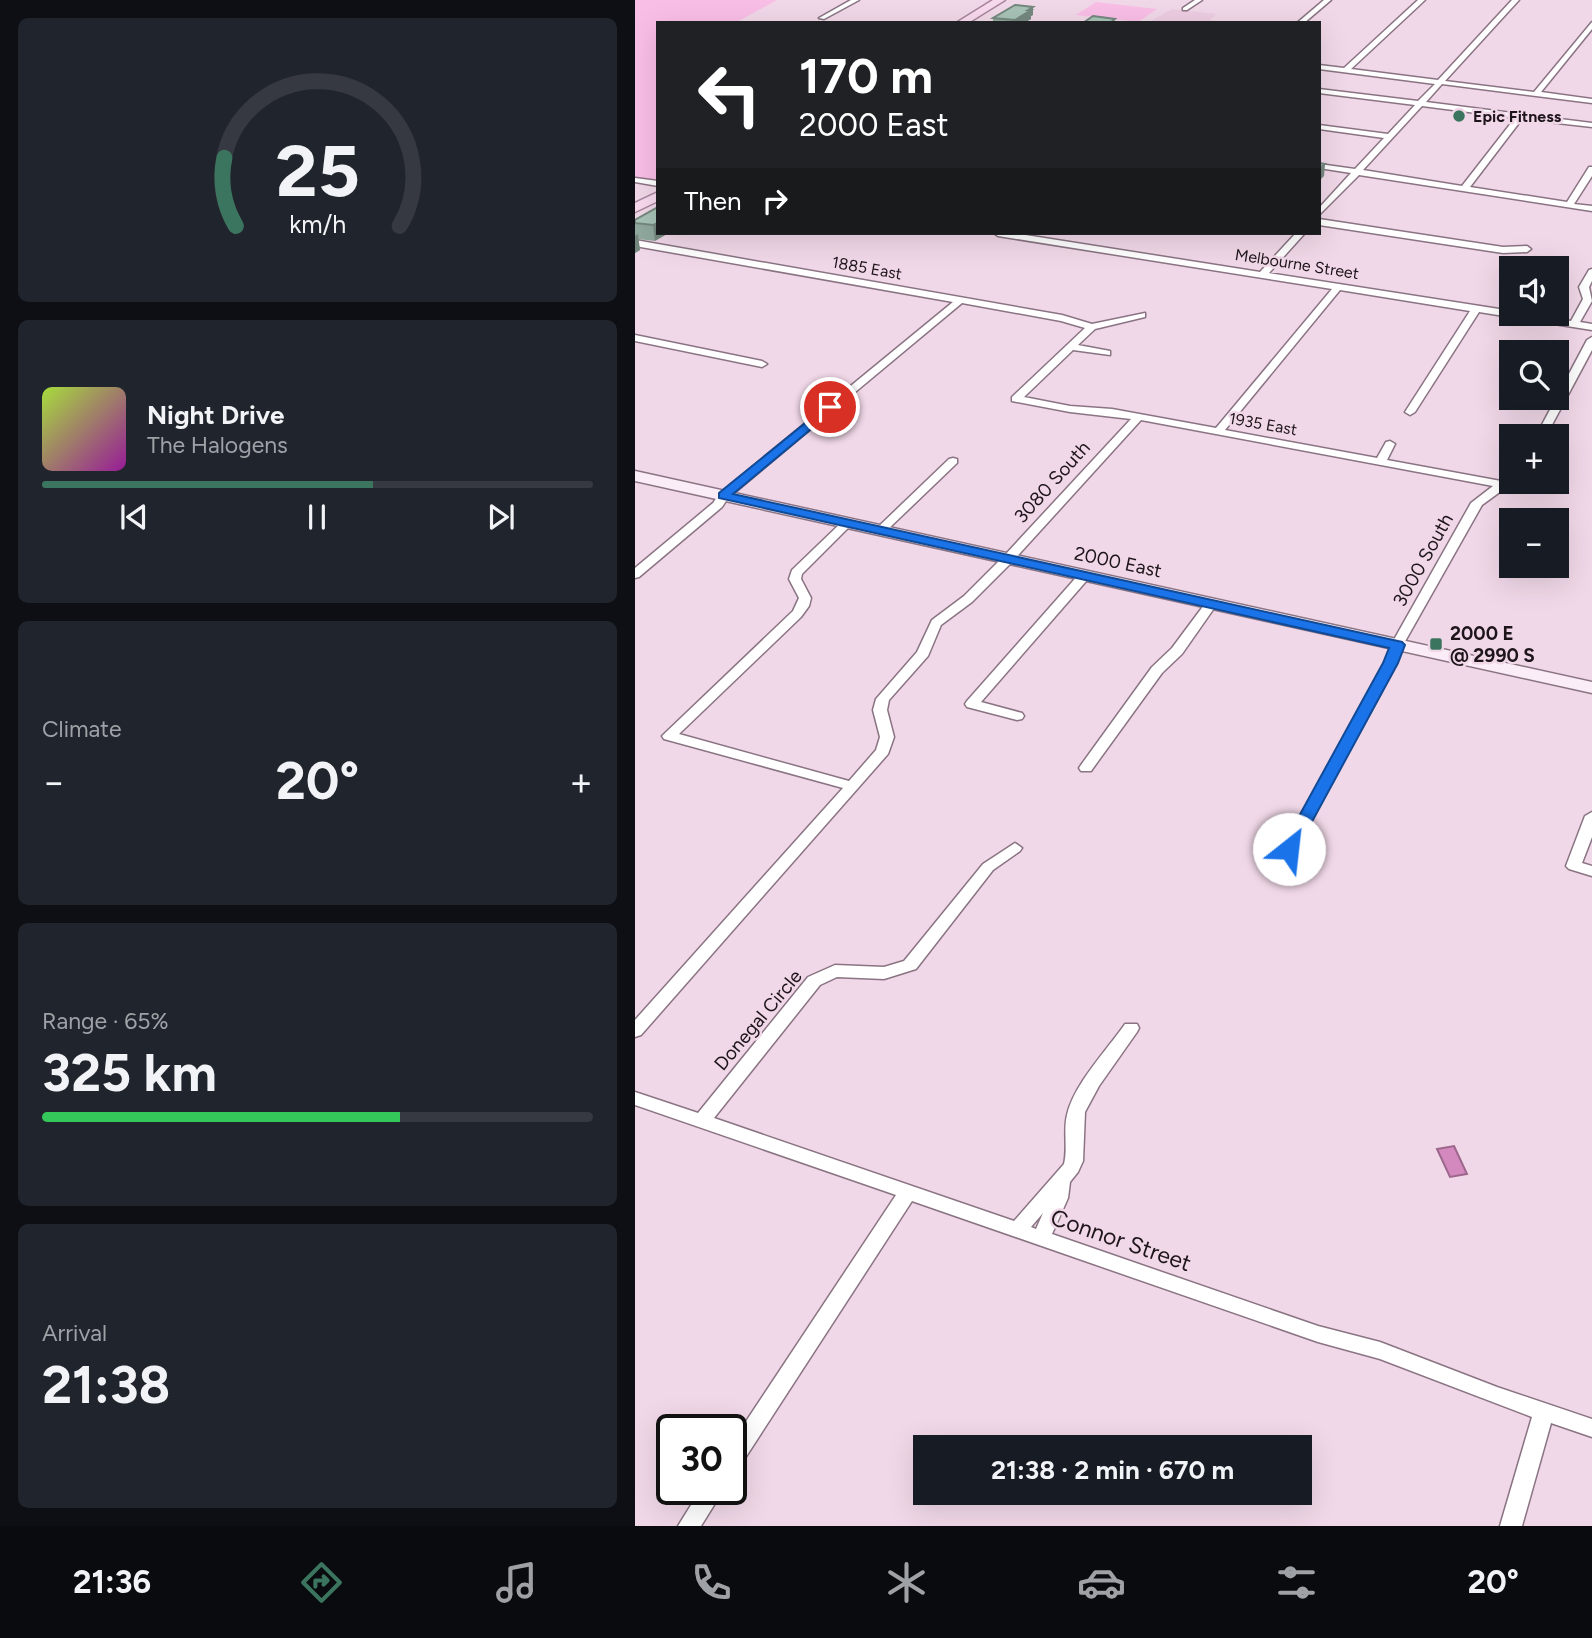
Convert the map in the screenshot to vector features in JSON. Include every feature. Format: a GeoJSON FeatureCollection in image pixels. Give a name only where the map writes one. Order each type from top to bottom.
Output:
{"type":"FeatureCollection","features":[{"type":"Feature","properties":{"kind":"main road"},"geometry":{"type":"LineString","coordinates":[[964,21],[1000,0]]}},
{"type":"Feature","properties":{"kind":"main road"},"geometry":{"type":"LineString","coordinates":[[635,208],[656,197]]}},
{"type":"Feature","properties":{"kind":"street"},"geometry":{"type":"LineString","coordinates":[[822,18],[856,0]]}},
{"type":"Feature","properties":{"kind":"street"},"geometry":{"type":"LineString","coordinates":[[1185,9],[1199,0]]}},
{"type":"Feature","properties":{"kind":"street"},"geometry":{"type":"LineString","coordinates":[[1302,21],[1328,0]]}},
{"type":"Feature","properties":{"kind":"street"},"geometry":{"type":"LineString","coordinates":[[1345,71],[1422,0]]}},
{"type":"Feature","properties":{"kind":"street"},"geometry":{"type":"LineString","coordinates":[[1321,211],[1516,0]]}},
{"type":"Feature","properties":{"kind":"street"},"geometry":{"type":"LineString","coordinates":[[1536,94],[1592,24]]}},
{"type":"Feature","properties":{"kind":"street"},"geometry":{"type":"LineString","coordinates":[[1321,67],[1592,101]]}},
{"type":"Feature","properties":{"kind":"street"},"geometry":{"type":"LineString","coordinates":[[1321,91],[1592,125]]}},
{"type":"Feature","properties":{"kind":"street"},"geometry":{"type":"LineString","coordinates":[[1465,188],[1520,116]]}},
{"type":"Feature","properties":{"kind":"street"},"geometry":{"type":"LineString","coordinates":[[1321,127],[1389,136]]}},
{"type":"Feature","properties":{"kind":"street"},"geometry":{"type":"LineString","coordinates":[[1321,166],[1592,209]]}},
{"type":"Feature","properties":{"kind":"street"},"geometry":{"type":"LineString","coordinates":[[1570,204],[1592,169]]}},
{"type":"Feature","properties":{"kind":"street"},"geometry":{"type":"LineString","coordinates":[[635,180],[656,184]]}},
{"type":"Feature","properties":{"kind":"street"},"geometry":{"type":"LineString","coordinates":[[1321,222],[1503,250],[1527,249]]}},
{"type":"Feature","properties":{"kind":"street","name":"Melbourne Street"},"geometry":{"type":"LineString","coordinates":[[1011,235],[1592,327]]}},
{"type":"Feature","properties":{"kind":"street"},"geometry":{"type":"LineString","coordinates":[[1263,274],[1299,235]]}},
{"type":"Feature","properties":{"kind":"street","name":"1885 East"},"geometry":{"type":"LineString","coordinates":[[635,243],[1062,318],[1092,327]]}},
{"type":"Feature","properties":{"kind":"street"},"geometry":{"type":"LineString","coordinates":[[1574,324],[1588,299],[1583,287],[1592,272]]}},
{"type":"Feature","properties":{"kind":"street"},"geometry":{"type":"LineString","coordinates":[[1218,432],[1339,287]]}},
{"type":"Feature","properties":{"kind":"street"},"geometry":{"type":"LineString","coordinates":[[635,574],[718,505],[723,496],[959,301]]}},
{"type":"Feature","properties":{"kind":"street"},"geometry":{"type":"LineString","coordinates":[[1410,412],[1476,309]]}},
{"type":"Feature","properties":{"kind":"street"},"geometry":{"type":"LineString","coordinates":[[1071,347],[1092,327],[1142,314]]}},
{"type":"Feature","properties":{"kind":"street"},"geometry":{"type":"LineString","coordinates":[[635,338],[762,364]]}},
{"type":"Feature","properties":{"kind":"street"},"geometry":{"type":"LineString","coordinates":[[1547,424],[1592,340]]}},
{"type":"Feature","properties":{"kind":"street"},"geometry":{"type":"LineString","coordinates":[[1071,347],[1107,353]]}},
{"type":"Feature","properties":{"kind":"street","name":"1935 East"},"geometry":{"type":"LineString","coordinates":[[1071,347],[1016,399],[1138,417],[1381,462],[1499,480]]}},
{"type":"Feature","properties":{"kind":"street","name":"3080 South"},"geometry":{"type":"LineString","coordinates":[[852,786],[883,751],[887,737],[880,710],[883,698],[923,653],[936,623],[978,590],[1138,417]]}},
{"type":"Feature","properties":{"kind":"street"},"geometry":{"type":"LineString","coordinates":[[1381,462],[1390,444]]}},
{"type":"Feature","properties":{"kind":"street"},"geometry":{"type":"LineString","coordinates":[[880,530],[953,461]]}},
{"type":"Feature","properties":{"kind":"street","name":"2000 East"},"geometry":{"type":"LineString","coordinates":[[635,476],[1592,688]]}},
{"type":"Feature","properties":{"kind":"street","name":"3000 South"},"geometry":{"type":"LineString","coordinates":[[1289,849],[1391,663],[1397,645],[1477,503],[1499,487]]}},
{"type":"Feature","properties":{"kind":"street"},"geometry":{"type":"LineString","coordinates":[[635,1031],[852,786],[669,736],[797,614],[805,598],[795,579],[796,573],[847,523]]}},
{"type":"Feature","properties":{"kind":"street"},"geometry":{"type":"LineString","coordinates":[[1017,716],[972,704],[1084,576]]}},
{"type":"Feature","properties":{"kind":"street"},"geometry":{"type":"LineString","coordinates":[[1086,768],[1157,670],[1177,651],[1211,604]]}},
{"type":"Feature","properties":{"kind":"street"},"geometry":{"type":"LineString","coordinates":[[1592,816],[1574,866],[1592,871]]}},
{"type":"Feature","properties":{"kind":"street","name":"Donegal Circle"},"geometry":{"type":"LineString","coordinates":[[702,1121],[815,981],[835,971],[884,973],[910,965],[988,867],[1015,848]]}},
{"type":"Feature","properties":{"kind":"street"},"geometry":{"type":"LineString","coordinates":[[1017,1230],[1046,1194],[1061,1183],[1075,1162],[1073,1130],[1079,1106],[1131,1028]]}},
{"type":"Feature","properties":{"kind":"street","name":"Connor Street"},"geometry":{"type":"LineString","coordinates":[[635,1098],[1318,1334],[1349,1340],[1385,1352],[1592,1428]]}},
{"type":"Feature","properties":{"kind":"street"},"geometry":{"type":"LineString","coordinates":[[1041,1238],[1059,1198],[1061,1183]]}},
{"type":"Feature","properties":{"kind":"street"},"geometry":{"type":"LineString","coordinates":[[747,1438],[908,1192]]}},
{"type":"Feature","properties":{"kind":"street"},"geometry":{"type":"LineString","coordinates":[[1511,1526],[1544,1411]]}},
{"type":"Feature","properties":{"kind":"street"},"geometry":{"type":"LineString","coordinates":[[689,1526],[703,1505]]}},
{"type":"Feature","properties":{"kind":"shaded area"},"geometry":{"type":"Polygon","coordinates":[[[635,0],[777,0],[739,21],[656,21],[656,180],[635,177],[635,0]]]}},
{"type":"Feature","properties":{"kind":"shaded area"},"geometry":{"type":"Polygon","coordinates":[[[1096,2],[1157,9],[1139,21],[1076,15],[1096,2]]]}},
{"type":"Feature","properties":{"kind":"shaded area"},"geometry":{"type":"Polygon","coordinates":[[[1172,9],[1216,14],[1210,20],[1217,21],[1151,21],[1172,9]]]}},
{"type":"Feature","properties":{"kind":"shaded area"},"geometry":{"type":"Polygon","coordinates":[[[1454,1146],[1467,1174],[1450,1177],[1437,1149],[1454,1146]]]}},
{"type":"Feature","properties":{"kind":"building"},"geometry":{"type":"Polygon","coordinates":[[[1015,5],[1033,7],[1015,20],[993,18],[1015,5]]]}},
{"type":"Feature","properties":{"kind":"building"},"geometry":{"type":"Polygon","coordinates":[[[1093,16],[1115,19],[1112,21],[1086,21],[1093,16]]]}},
{"type":"Feature","properties":{"kind":"building"},"geometry":{"type":"Polygon","coordinates":[[[656,208],[656,224],[635,223],[635,220],[656,208]]]}},
{"type":"Feature","properties":{"kind":"place","name":"Epic Fitness"},"geometry":{"type":"Point","coordinates":[1459,116]}},
{"type":"Feature","properties":{"kind":"place","name":"2000 E @ 2990 S"},"geometry":{"type":"Point","coordinates":[1436,644]}},
{"type":"Feature","properties":{"kind":"route"},"geometry":{"type":"LineString","coordinates":[[830,407],[723,496],[1397,645],[1391,663],[1289,849]]}}]}
